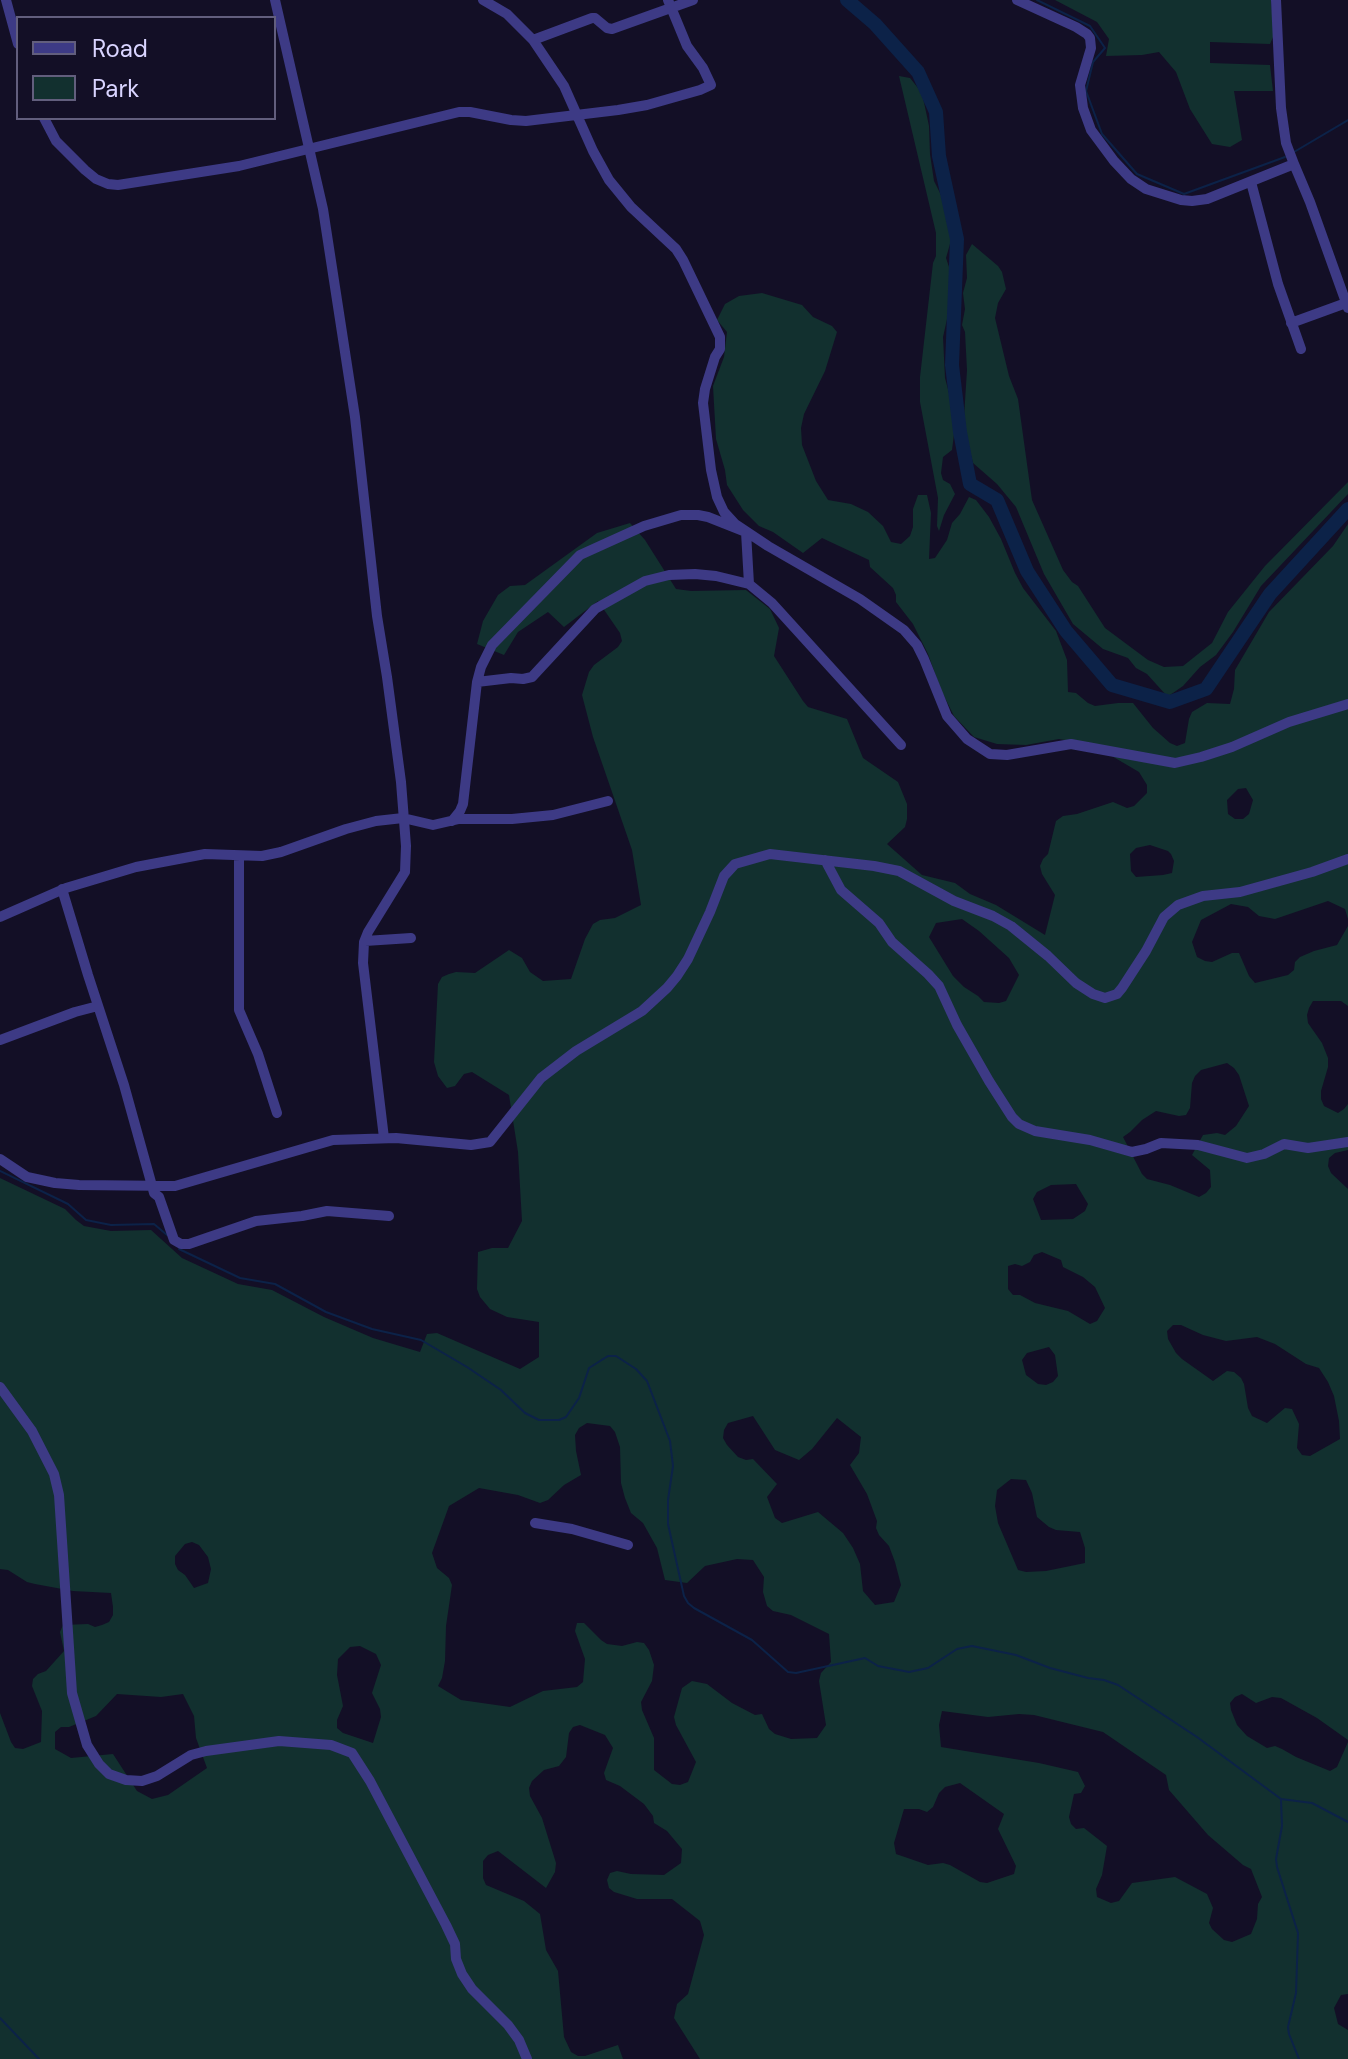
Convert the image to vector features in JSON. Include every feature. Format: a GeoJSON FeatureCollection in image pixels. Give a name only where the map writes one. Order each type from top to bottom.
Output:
{"type":"FeatureCollection","features":[{"type":"Feature","properties":{"kind":"street"},"geometry":{"type":"LineString","coordinates":[[3,0],[16,38]]}},
{"type":"Feature","properties":{"kind":"street"},"geometry":{"type":"LineString","coordinates":[[275,0],[323,209],[355,417],[377,616],[399,769],[406,846],[405,872],[379,912],[365,941],[363,963],[384,1138]]}},
{"type":"Feature","properties":{"kind":"street"},"geometry":{"type":"LineString","coordinates":[[483,0],[507,14],[533,40],[555,70],[609,180],[683,260],[720,337],[720,349],[703,403],[717,497],[724,512],[746,536],[749,584]]}},
{"type":"Feature","properties":{"kind":"street"},"geometry":{"type":"LineString","coordinates":[[533,40],[592,18],[610,30],[669,4],[693,0]]}},
{"type":"Feature","properties":{"kind":"street"},"geometry":{"type":"LineString","coordinates":[[1017,0],[1090,38],[1091,48],[1080,85],[1085,115],[1094,135],[1114,161],[1138,184],[1162,195],[1199,201],[1293,162]]}},
{"type":"Feature","properties":{"kind":"street"},"geometry":{"type":"LineString","coordinates":[[1276,0],[1286,143],[1347,305],[1291,323]]}},
{"type":"Feature","properties":{"kind":"street"},"geometry":{"type":"LineString","coordinates":[[45,120],[63,149],[96,179],[118,185],[226,169],[459,112],[526,121],[647,105],[711,85],[687,46],[669,4]]}},
{"type":"Feature","properties":{"kind":"street"},"geometry":{"type":"LineString","coordinates":[[1251,182],[1278,284],[1301,349]]}},
{"type":"Feature","properties":{"kind":"street"},"geometry":{"type":"LineString","coordinates":[[456,820],[463,804],[477,682],[481,667],[498,637],[571,564],[591,549],[644,526],[689,514],[708,517],[746,536],[860,599],[904,630],[924,659],[947,716],[967,739],[990,754],[1007,755],[1071,744],[1175,763],[1232,747],[1289,722],[1348,704]]}},
{"type":"Feature","properties":{"kind":"street"},"geometry":{"type":"LineString","coordinates":[[477,682],[532,677],[595,609],[645,581],[669,575],[716,576],[749,584],[772,603],[901,745]]}},
{"type":"Feature","properties":{"kind":"street"},"geometry":{"type":"LineString","coordinates":[[0,917],[62,889],[136,867],[205,854],[262,856],[376,821],[403,818],[433,825],[472,818],[493,820],[553,815],[608,801]]}},
{"type":"Feature","properties":{"kind":"street"},"geometry":{"type":"LineString","coordinates":[[0,1159],[27,1177],[39,1181],[79,1185],[182,1185],[333,1140],[384,1138],[471,1145],[490,1142],[541,1078],[576,1051],[642,1011],[677,976],[701,932],[724,876],[735,864],[770,854],[899,871],[954,901],[1011,926],[1076,983],[1105,998],[1117,994],[1122,988],[1164,917],[1178,905],[1203,896],[1240,892],[1348,859]]}},
{"type":"Feature","properties":{"kind":"street"},"geometry":{"type":"LineString","coordinates":[[239,856],[239,1010],[258,1054],[277,1113]]}},
{"type":"Feature","properties":{"kind":"street"},"geometry":{"type":"LineString","coordinates":[[825,860],[841,890],[879,923],[892,942],[939,986],[989,1081],[1019,1124],[1035,1131],[1090,1140],[1132,1152],[1161,1143],[1198,1145],[1247,1158],[1284,1144],[1308,1148],[1348,1142]]}},
{"type":"Feature","properties":{"kind":"street"},"geometry":{"type":"LineString","coordinates":[[62,889],[124,1085],[154,1193],[159,1197],[174,1240],[185,1245],[256,1221],[327,1211],[389,1216]]}},
{"type":"Feature","properties":{"kind":"street"},"geometry":{"type":"LineString","coordinates":[[365,941],[411,938]]}},
{"type":"Feature","properties":{"kind":"street"},"geometry":{"type":"LineString","coordinates":[[0,1040],[98,1006]]}},
{"type":"Feature","properties":{"kind":"street"},"geometry":{"type":"LineString","coordinates":[[0,1387],[32,1431],[54,1474],[59,1495],[72,1693],[87,1745],[99,1764],[109,1774],[142,1781],[157,1776],[191,1755],[279,1741],[331,1745],[352,1753],[446,1925],[455,1944],[456,1959],[462,1974],[472,1989],[508,2025],[527,2059]]}},
{"type":"Feature","properties":{"kind":"street"},"geometry":{"type":"LineString","coordinates":[[535,1523],[572,1529],[628,1545]]}},
{"type":"Feature","properties":{"kind":"green space"},"geometry":{"type":"Polygon","coordinates":[[[1055,0],[1271,0],[1274,35],[1270,44],[1210,42],[1210,63],[1270,65],[1273,91],[1234,91],[1242,140],[1230,147],[1212,144],[1190,109],[1176,72],[1159,52],[1106,56],[1109,39],[1097,22],[1055,0]]]}},
{"type":"Feature","properties":{"kind":"green space"},"geometry":{"type":"Polygon","coordinates":[[[899,76],[910,78],[922,93],[929,126],[934,181],[946,205],[952,237],[946,258],[952,276],[950,306],[943,337],[945,378],[956,419],[952,450],[943,457],[941,473],[955,494],[939,531],[938,498],[920,402],[936,233],[899,76]]]}},
{"type":"Feature","properties":{"kind":"green space"},"geometry":{"type":"Polygon","coordinates":[[[972,244],[998,266],[1006,289],[998,303],[995,318],[1018,399],[1032,500],[1063,570],[1078,586],[1105,628],[1148,660],[1164,667],[1183,666],[1212,643],[1228,612],[1265,566],[1348,482],[1348,494],[1261,586],[1216,655],[1170,695],[1166,695],[1128,658],[1103,649],[1073,624],[1044,574],[1016,507],[997,484],[973,463],[964,417],[967,370],[962,325],[966,255],[972,244]]]}},
{"type":"Feature","properties":{"kind":"green space"},"geometry":{"type":"Polygon","coordinates":[[[762,293],[802,305],[813,317],[832,326],[837,332],[825,371],[804,414],[801,428],[802,445],[816,481],[828,500],[851,504],[868,512],[883,526],[891,542],[901,544],[910,536],[918,495],[927,495],[931,513],[929,559],[935,558],[947,540],[952,523],[969,497],[976,500],[1001,539],[1023,588],[1056,631],[1067,660],[1068,692],[1076,693],[1095,706],[1133,703],[1153,728],[1177,746],[1185,743],[1192,712],[1207,703],[1230,704],[1235,670],[1269,612],[1333,546],[1348,524],[1348,919],[1345,909],[1328,901],[1275,919],[1259,916],[1248,907],[1231,904],[1201,920],[1192,942],[1197,957],[1205,961],[1212,962],[1239,953],[1255,983],[1288,975],[1300,957],[1337,945],[1348,926],[1348,1006],[1341,1001],[1313,1001],[1307,1015],[1308,1023],[1328,1058],[1321,1091],[1324,1106],[1338,1113],[1348,1104],[1348,1150],[1335,1153],[1329,1158],[1328,1166],[1348,1189],[1348,1740],[1281,1698],[1272,1697],[1256,1703],[1242,1694],[1230,1703],[1237,1725],[1247,1736],[1267,1748],[1275,1746],[1330,1771],[1337,1767],[1348,1742],[1348,1994],[1341,1995],[1334,2008],[1338,2024],[1348,2030],[1348,2059],[700,2059],[674,2018],[677,2004],[688,1994],[704,1935],[700,1921],[672,1899],[637,1899],[614,1892],[607,1880],[610,1873],[617,1871],[664,1875],[681,1863],[682,1849],[667,1831],[654,1823],[644,1804],[620,1786],[606,1780],[604,1773],[613,1748],[605,1735],[580,1725],[573,1727],[569,1733],[566,1757],[559,1766],[544,1770],[529,1788],[556,1863],[555,1872],[546,1888],[498,1851],[483,1861],[483,1878],[486,1885],[524,1901],[540,1914],[546,1950],[558,1971],[564,2037],[571,2052],[585,2056],[618,2045],[623,2059],[0,2059],[0,1713],[15,1748],[23,1749],[41,1742],[42,1711],[32,1686],[33,1679],[46,1671],[64,1651],[60,1632],[63,1625],[102,1625],[109,1622],[113,1607],[111,1593],[73,1591],[35,1584],[0,1569],[0,1178],[65,1209],[84,1226],[111,1231],[151,1230],[182,1258],[238,1284],[272,1290],[373,1338],[420,1352],[427,1334],[437,1333],[520,1369],[539,1357],[539,1322],[507,1317],[490,1309],[477,1289],[478,1252],[508,1248],[522,1221],[518,1152],[509,1095],[472,1072],[464,1074],[455,1086],[447,1088],[438,1076],[434,1062],[438,984],[442,977],[449,974],[475,973],[509,950],[522,958],[530,972],[543,981],[571,979],[593,924],[615,918],[641,905],[632,850],[593,737],[582,695],[589,672],[618,647],[622,641],[620,633],[598,601],[564,627],[548,612],[518,632],[504,655],[477,644],[483,621],[498,595],[510,586],[525,585],[597,533],[630,523],[645,540],[676,589],[746,590],[770,609],[779,628],[774,656],[803,701],[808,707],[847,719],[863,758],[898,782],[907,804],[907,819],[905,827],[887,844],[922,875],[955,883],[1045,935],[1055,895],[1040,866],[1048,854],[1056,821],[1063,816],[1113,802],[1127,808],[1134,806],[1147,793],[1147,785],[1139,772],[1093,745],[1059,739],[1026,745],[997,744],[974,737],[954,716],[913,624],[896,602],[893,588],[870,567],[869,560],[822,538],[803,553],[759,526],[743,510],[727,485],[716,439],[713,386],[724,357],[727,332],[717,320],[725,304],[739,296],[762,293]],[[1246,788],[1238,789],[1227,800],[1228,814],[1235,819],[1243,819],[1249,814],[1253,800],[1246,788]],[[1150,845],[1136,848],[1130,854],[1131,871],[1136,877],[1172,873],[1174,861],[1168,851],[1150,845]],[[962,919],[936,923],[929,937],[953,976],[984,1002],[999,1003],[1006,1001],[1019,975],[1009,958],[962,919]],[[1227,1063],[1201,1070],[1192,1083],[1190,1108],[1186,1115],[1156,1111],[1123,1137],[1147,1179],[1199,1197],[1211,1187],[1210,1170],[1192,1155],[1203,1135],[1225,1135],[1236,1126],[1249,1106],[1239,1075],[1227,1063]],[[1076,1184],[1051,1185],[1037,1192],[1033,1199],[1041,1220],[1073,1219],[1085,1211],[1088,1204],[1076,1184]],[[1042,1252],[1022,1266],[1008,1266],[1008,1289],[1013,1295],[1068,1311],[1090,1324],[1097,1321],[1105,1308],[1095,1287],[1063,1267],[1061,1260],[1042,1252]],[[1173,1325],[1167,1331],[1176,1353],[1213,1381],[1227,1371],[1234,1372],[1244,1384],[1252,1416],[1267,1423],[1285,1408],[1292,1409],[1299,1424],[1297,1448],[1302,1455],[1310,1456],[1340,1439],[1334,1396],[1319,1368],[1306,1364],[1275,1344],[1257,1337],[1226,1341],[1173,1325]],[[1049,1347],[1027,1353],[1022,1360],[1026,1375],[1038,1384],[1046,1385],[1058,1376],[1055,1355],[1049,1347]],[[753,1416],[728,1423],[723,1438],[738,1457],[753,1459],[777,1484],[767,1497],[775,1518],[782,1523],[818,1512],[843,1533],[853,1548],[860,1564],[863,1591],[875,1605],[894,1602],[901,1585],[895,1562],[889,1546],[876,1528],[877,1521],[867,1494],[850,1465],[859,1453],[861,1437],[837,1418],[799,1460],[775,1450],[753,1416]],[[587,1423],[575,1435],[581,1475],[548,1500],[540,1503],[518,1495],[479,1488],[449,1506],[432,1553],[437,1568],[452,1585],[445,1661],[438,1686],[461,1700],[510,1707],[543,1691],[577,1687],[583,1682],[585,1659],[575,1631],[577,1623],[584,1623],[607,1644],[622,1646],[644,1643],[649,1650],[654,1665],[652,1681],[641,1702],[642,1710],[654,1738],[654,1770],[672,1784],[688,1782],[696,1762],[674,1717],[682,1688],[692,1681],[707,1684],[755,1715],[762,1714],[775,1734],[791,1739],[817,1738],[826,1725],[819,1681],[821,1673],[831,1662],[829,1634],[767,1606],[763,1592],[764,1577],[753,1560],[737,1559],[705,1566],[687,1583],[665,1580],[657,1548],[643,1523],[631,1513],[625,1498],[621,1483],[620,1447],[615,1432],[610,1426],[587,1423]],[[1011,1479],[997,1490],[995,1506],[998,1523],[1018,1570],[1046,1571],[1085,1563],[1080,1532],[1056,1530],[1037,1517],[1026,1480],[1011,1479]],[[192,1542],[185,1544],[175,1556],[175,1564],[194,1588],[208,1583],[211,1569],[208,1557],[199,1545],[192,1542]],[[360,1646],[350,1647],[338,1659],[337,1675],[343,1706],[337,1728],[373,1743],[381,1717],[372,1693],[381,1665],[376,1654],[360,1646]],[[117,1694],[96,1716],[61,1727],[55,1732],[55,1749],[71,1758],[113,1754],[137,1791],[152,1799],[168,1795],[207,1768],[196,1738],[194,1716],[183,1694],[161,1697],[117,1694]],[[942,1711],[939,1725],[941,1747],[1078,1772],[1085,1786],[1081,1793],[1074,1794],[1069,1817],[1076,1829],[1084,1828],[1107,1846],[1096,1889],[1097,1897],[1111,1903],[1119,1901],[1132,1883],[1175,1877],[1207,1894],[1213,1908],[1209,1923],[1224,1940],[1232,1942],[1251,1934],[1262,1897],[1251,1869],[1208,1835],[1169,1790],[1166,1775],[1103,1732],[1034,1715],[988,1717],[942,1711]],[[960,1783],[945,1787],[927,1812],[904,1809],[894,1843],[896,1854],[928,1865],[950,1865],[980,1882],[987,1883],[1014,1874],[1016,1866],[998,1829],[1004,1814],[960,1783]]]}},
{"type":"Feature","properties":{"kind":"waterway"},"geometry":{"type":"LineString","coordinates":[[847,0],[875,24],[918,72],[936,112],[939,156],[957,239],[952,365],[970,484],[997,500],[1027,571],[1066,631],[1112,685],[1170,702],[1206,689],[1270,594],[1348,509]]}},
{"type":"Feature","properties":{"kind":"waterway"},"geometry":{"type":"LineString","coordinates":[[1037,0],[1090,26],[1105,48],[1093,62],[1086,91],[1102,134],[1137,174],[1184,194],[1285,157]]}},
{"type":"Feature","properties":{"kind":"waterway"},"geometry":{"type":"LineString","coordinates":[[1294,152],[1348,120]]}},
{"type":"Feature","properties":{"kind":"waterway"},"geometry":{"type":"LineString","coordinates":[[0,1171],[68,1204],[86,1220],[111,1225],[154,1224],[167,1235]]}},
{"type":"Feature","properties":{"kind":"waterway"},"geometry":{"type":"LineString","coordinates":[[179,1249],[240,1278],[275,1284],[326,1312],[372,1329],[421,1340],[501,1390],[525,1413],[539,1420],[566,1417],[579,1398],[589,1368],[608,1356],[616,1356],[636,1369],[647,1381],[670,1441],[673,1466],[668,1524],[684,1596],[694,1608],[752,1640],[788,1672],[796,1673],[865,1658],[878,1666],[909,1672],[928,1668],[957,1649],[972,1646],[1016,1655],[1050,1668],[1118,1685],[1197,1737],[1281,1799],[1312,1803],[1348,1822]]}},
{"type":"Feature","properties":{"kind":"waterway"},"geometry":{"type":"LineString","coordinates":[[1281,1800],[1282,1826],[1276,1859],[1298,1933],[1296,1993],[1288,2027],[1299,2059]]}},
{"type":"Feature","properties":{"kind":"waterway"},"geometry":{"type":"LineString","coordinates":[[0,2018],[39,2059]]}}]}
